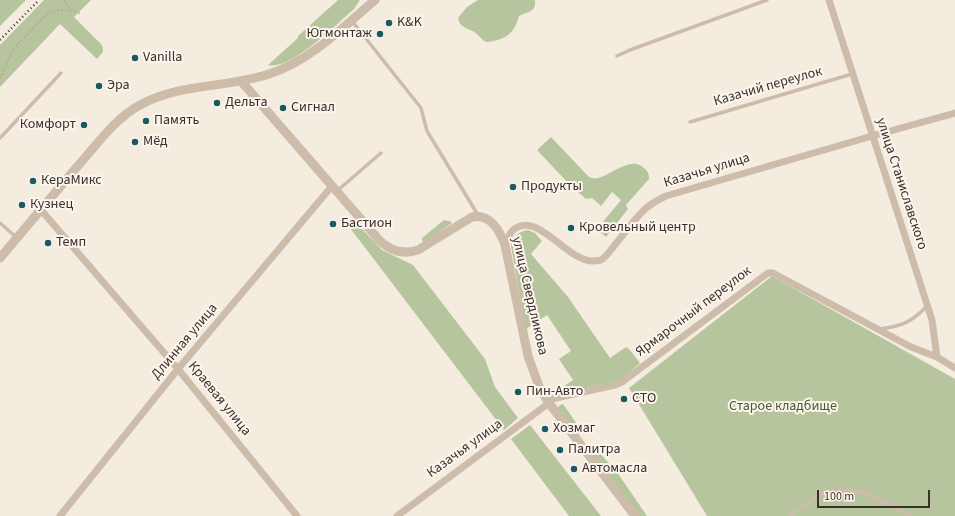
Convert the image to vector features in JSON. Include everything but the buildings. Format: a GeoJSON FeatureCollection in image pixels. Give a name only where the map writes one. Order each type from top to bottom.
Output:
{"type":"FeatureCollection","features":[{"type":"Feature","properties":{"kind":"street"},"geometry":{"type":"LineString","coordinates":[[0,258],[112,127],[134,108],[172,93],[268,75],[292,64],[326,41],[375,0]]}},
{"type":"Feature","properties":{"kind":"street","name":"улица Станиславского"},"geometry":{"type":"LineString","coordinates":[[829,0],[932,320],[937,357]]}},
{"type":"Feature","properties":{"kind":"street"},"geometry":{"type":"LineString","coordinates":[[241,81],[334,189],[390,250],[399,252],[421,249],[468,219],[479,216]]}},
{"type":"Feature","properties":{"kind":"street","name":"Казачья улица"},"geometry":{"type":"LineString","coordinates":[[505,245],[516,228],[528,225],[536,227],[579,258],[591,261],[599,260],[607,254],[642,212],[659,199],[955,113]]}},
{"type":"Feature","properties":{"kind":"street","name":"Длинная улица"},"geometry":{"type":"LineString","coordinates":[[60,516],[178,369],[334,189]]}},
{"type":"Feature","properties":{"kind":"street","name":"Краевая улица"},"geometry":{"type":"LineString","coordinates":[[41,210],[178,369],[297,516]]}},
{"type":"Feature","properties":{"kind":"street","name":"улица Свердликова"},"geometry":{"type":"LineString","coordinates":[[479,216],[485,217],[489,220],[500,234],[505,245],[526,349],[536,380],[548,401],[635,516]]}},
{"type":"Feature","properties":{"kind":"street","name":"Ярмарочный переулок"},"geometry":{"type":"LineString","coordinates":[[548,401],[622,382],[768,273],[774,273],[876,329],[911,347],[937,357]]}},
{"type":"Feature","properties":{"kind":"street"},"geometry":{"type":"LineString","coordinates":[[937,357],[955,368]]}},
{"type":"Feature","properties":{"kind":"street","name":"Казачья улица"},"geometry":{"type":"LineString","coordinates":[[397,516],[548,401]]}},
{"type":"Feature","properties":{"kind":"lane"},"geometry":{"type":"LineString","coordinates":[[362,11],[366,0]]}},
{"type":"Feature","properties":{"kind":"lane"},"geometry":{"type":"LineString","coordinates":[[617,56],[767,0]]}},
{"type":"Feature","properties":{"kind":"lane"},"geometry":{"type":"LineString","coordinates":[[352,20],[421,108],[426,131],[479,216]]}},
{"type":"Feature","properties":{"kind":"lane"},"geometry":{"type":"LineString","coordinates":[[0,138],[61,73]]}},
{"type":"Feature","properties":{"kind":"lane","name":"Казачий переулок"},"geometry":{"type":"LineString","coordinates":[[690,122],[852,74]]}},
{"type":"Feature","properties":{"kind":"lane"},"geometry":{"type":"LineString","coordinates":[[334,189],[382,153]]}},
{"type":"Feature","properties":{"kind":"lane"},"geometry":{"type":"LineString","coordinates":[[0,224],[17,238]]}},
{"type":"Feature","properties":{"kind":"lane"},"geometry":{"type":"LineString","coordinates":[[876,329],[906,324],[927,306]]}},
{"type":"Feature","properties":{"kind":"lane"},"geometry":{"type":"LineString","coordinates":[[790,516],[817,496],[826,492],[839,490],[858,492],[875,498],[909,516]]}},
{"type":"Feature","properties":{"kind":"path"},"geometry":{"type":"LineString","coordinates":[[64,0],[72,11]]}},
{"type":"Feature","properties":{"kind":"path"},"geometry":{"type":"LineString","coordinates":[[0,79],[14,48],[46,15],[59,10],[80,13]]}},
{"type":"Feature","properties":{"kind":"green space"},"geometry":{"type":"Polygon","coordinates":[[[0,0],[26,0],[0,26],[0,0]]]}},
{"type":"Feature","properties":{"kind":"green space"},"geometry":{"type":"Polygon","coordinates":[[[44,0],[91,0],[74,17],[100,43],[103,47],[103,52],[97,59],[60,24],[0,87],[0,45],[44,0]]]}},
{"type":"Feature","properties":{"kind":"green space"},"geometry":{"type":"Polygon","coordinates":[[[338,0],[360,0],[354,9],[301,54],[277,65],[268,65],[298,38],[298,36],[338,0]]]}},
{"type":"Feature","properties":{"kind":"green space"},"geometry":{"type":"Polygon","coordinates":[[[478,0],[535,0],[535,4],[531,11],[519,16],[514,28],[507,36],[486,42],[476,33],[463,26],[459,22],[458,18],[467,7],[478,0]]]}},
{"type":"Feature","properties":{"kind":"green space"},"geometry":{"type":"Polygon","coordinates":[[[551,137],[589,177],[598,178],[621,167],[633,164],[639,165],[647,171],[649,179],[626,205],[628,209],[606,237],[597,229],[621,200],[612,192],[601,206],[592,198],[586,199],[570,185],[537,150],[551,137]]]}},
{"type":"Feature","properties":{"kind":"green space"},"geometry":{"type":"Polygon","coordinates":[[[444,220],[452,223],[425,242],[422,241],[422,238],[444,220]]]}},
{"type":"Feature","properties":{"kind":"green space"},"geometry":{"type":"Polygon","coordinates":[[[351,223],[359,226],[382,250],[413,265],[485,359],[495,387],[518,418],[504,430],[347,224],[351,223]]]}},
{"type":"Feature","properties":{"kind":"green space"},"geometry":{"type":"Polygon","coordinates":[[[528,230],[535,233],[542,241],[531,254],[568,297],[610,358],[626,347],[640,363],[622,379],[559,394],[554,393],[573,380],[559,359],[571,351],[547,315],[526,329],[511,246],[516,235],[528,230]]]}},
{"type":"Feature","properties":{"kind":"green space","name":"Старое кладбище"},"geometry":{"type":"Polygon","coordinates":[[[772,276],[955,379],[955,516],[707,516],[629,388],[772,276]]]}},
{"type":"Feature","properties":{"kind":"green space"},"geometry":{"type":"Polygon","coordinates":[[[563,404],[582,431],[580,434],[578,434],[558,408],[563,404]]]}},
{"type":"Feature","properties":{"kind":"green space"},"geometry":{"type":"Polygon","coordinates":[[[530,425],[601,516],[569,516],[511,439],[530,425]]]}},
{"type":"Feature","properties":{"kind":"green space"},"geometry":{"type":"Polygon","coordinates":[[[594,447],[617,472],[647,516],[639,516],[589,450],[594,447]]]}},
{"type":"Feature","properties":{"kind":"railway"},"geometry":{"type":"LineString","coordinates":[[0,40],[39,0]]}},
{"type":"Feature","properties":{"kind":"place","name":"K&K"},"geometry":{"type":"Point","coordinates":[389,23]}},
{"type":"Feature","properties":{"kind":"place","name":"Югмонтаж"},"geometry":{"type":"Point","coordinates":[380,34]}},
{"type":"Feature","properties":{"kind":"place","name":"Vanilla"},"geometry":{"type":"Point","coordinates":[135,58]}},
{"type":"Feature","properties":{"kind":"place","name":"Эра"},"geometry":{"type":"Point","coordinates":[99,86]}},
{"type":"Feature","properties":{"kind":"place","name":"Дельта"},"geometry":{"type":"Point","coordinates":[217,103]}},
{"type":"Feature","properties":{"kind":"place","name":"Сигнал"},"geometry":{"type":"Point","coordinates":[283,108]}},
{"type":"Feature","properties":{"kind":"place","name":"Память"},"geometry":{"type":"Point","coordinates":[146,121]}},
{"type":"Feature","properties":{"kind":"place","name":"Комфорт"},"geometry":{"type":"Point","coordinates":[84,125]}},
{"type":"Feature","properties":{"kind":"place","name":"Мёд"},"geometry":{"type":"Point","coordinates":[135,142]}},
{"type":"Feature","properties":{"kind":"place","name":"КераМикс"},"geometry":{"type":"Point","coordinates":[33,181]}},
{"type":"Feature","properties":{"kind":"place","name":"Продукты"},"geometry":{"type":"Point","coordinates":[513,187]}},
{"type":"Feature","properties":{"kind":"place","name":"Кузнец"},"geometry":{"type":"Point","coordinates":[22,205]}},
{"type":"Feature","properties":{"kind":"place","name":"Бастион"},"geometry":{"type":"Point","coordinates":[333,224]}},
{"type":"Feature","properties":{"kind":"place","name":"Кровельный центр"},"geometry":{"type":"Point","coordinates":[571,228]}},
{"type":"Feature","properties":{"kind":"place","name":"Темп"},"geometry":{"type":"Point","coordinates":[48,243]}},
{"type":"Feature","properties":{"kind":"place","name":"Пин-Авто"},"geometry":{"type":"Point","coordinates":[518,392]}},
{"type":"Feature","properties":{"kind":"place","name":"СТО"},"geometry":{"type":"Point","coordinates":[624,399]}},
{"type":"Feature","properties":{"kind":"place","name":"Хозмаг"},"geometry":{"type":"Point","coordinates":[545,429]}},
{"type":"Feature","properties":{"kind":"place","name":"Палитра"},"geometry":{"type":"Point","coordinates":[560,450]}},
{"type":"Feature","properties":{"kind":"place","name":"Автомасла"},"geometry":{"type":"Point","coordinates":[574,469]}}]}
